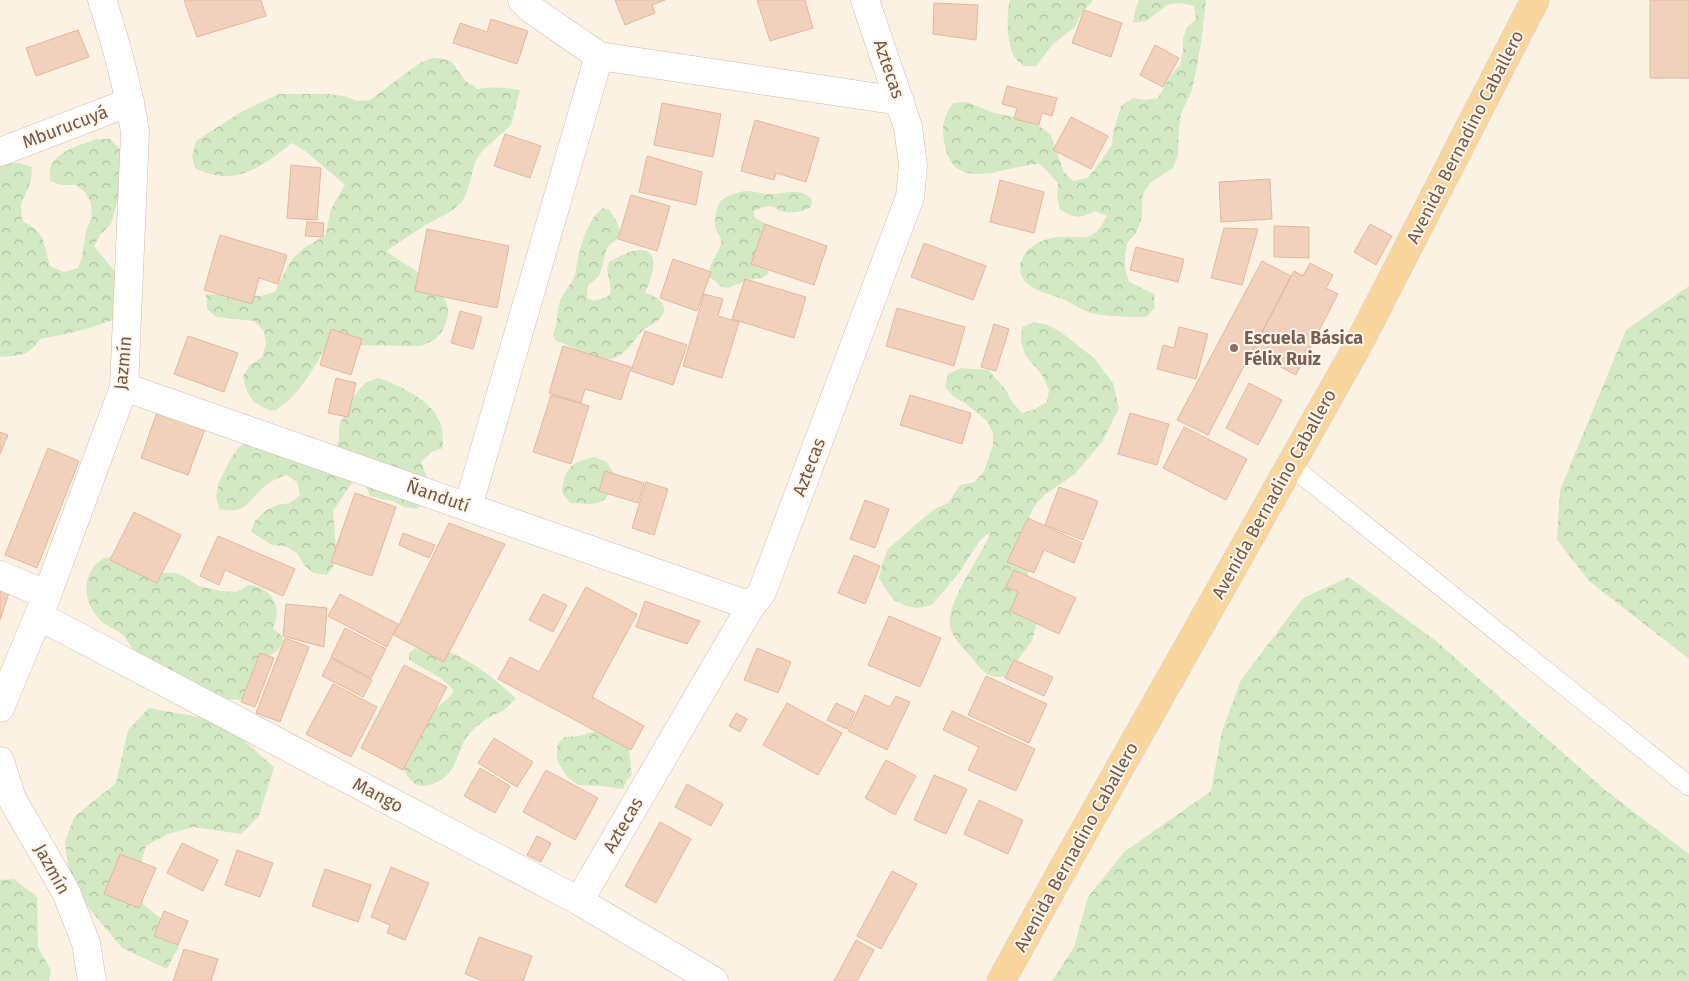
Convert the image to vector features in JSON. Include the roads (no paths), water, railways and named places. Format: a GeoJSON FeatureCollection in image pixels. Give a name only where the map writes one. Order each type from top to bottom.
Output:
{"type":"FeatureCollection","features":[{"type":"Feature","properties":{"kind":"main road","name":"Avenida Bernadino Caballero"},"geometry":{"type":"LineString","coordinates":[[1001,981],[1357,347],[1535,0]]}},
{"type":"Feature","properties":{"kind":"street","name":"Jazmín"},"geometry":{"type":"LineString","coordinates":[[0,708],[43,605],[124,387],[135,132],[130,102],[102,0]]}},
{"type":"Feature","properties":{"kind":"street"},"geometry":{"type":"LineString","coordinates":[[522,0],[531,9],[599,56],[900,101]]}},
{"type":"Feature","properties":{"kind":"street","name":"Aztecas"},"geometry":{"type":"LineString","coordinates":[[579,901],[751,606],[762,592],[910,197],[913,165],[908,126],[865,0]]}},
{"type":"Feature","properties":{"kind":"street"},"geometry":{"type":"LineString","coordinates":[[468,507],[599,56]]}},
{"type":"Feature","properties":{"kind":"street","name":"Mburucuyá"},"geometry":{"type":"LineString","coordinates":[[0,152],[130,102]]}},
{"type":"Feature","properties":{"kind":"street","name":"Ñandutí"},"geometry":{"type":"LineString","coordinates":[[124,387],[751,606]]}},
{"type":"Feature","properties":{"kind":"street","name":"Mango"},"geometry":{"type":"LineString","coordinates":[[0,575],[43,605],[579,901],[714,981]]}},
{"type":"Feature","properties":{"kind":"street","name":"Jazmín"},"geometry":{"type":"LineString","coordinates":[[0,761],[6,797],[66,892],[86,943],[92,981]]}},
{"type":"Feature","properties":{"kind":"lane"},"geometry":{"type":"LineString","coordinates":[[1290,465],[1689,786]]}},
{"type":"Feature","properties":{"kind":"place","name":"Escuela Básica Félix Ruiz"},"geometry":{"type":"Point","coordinates":[1234,348]}}]}
